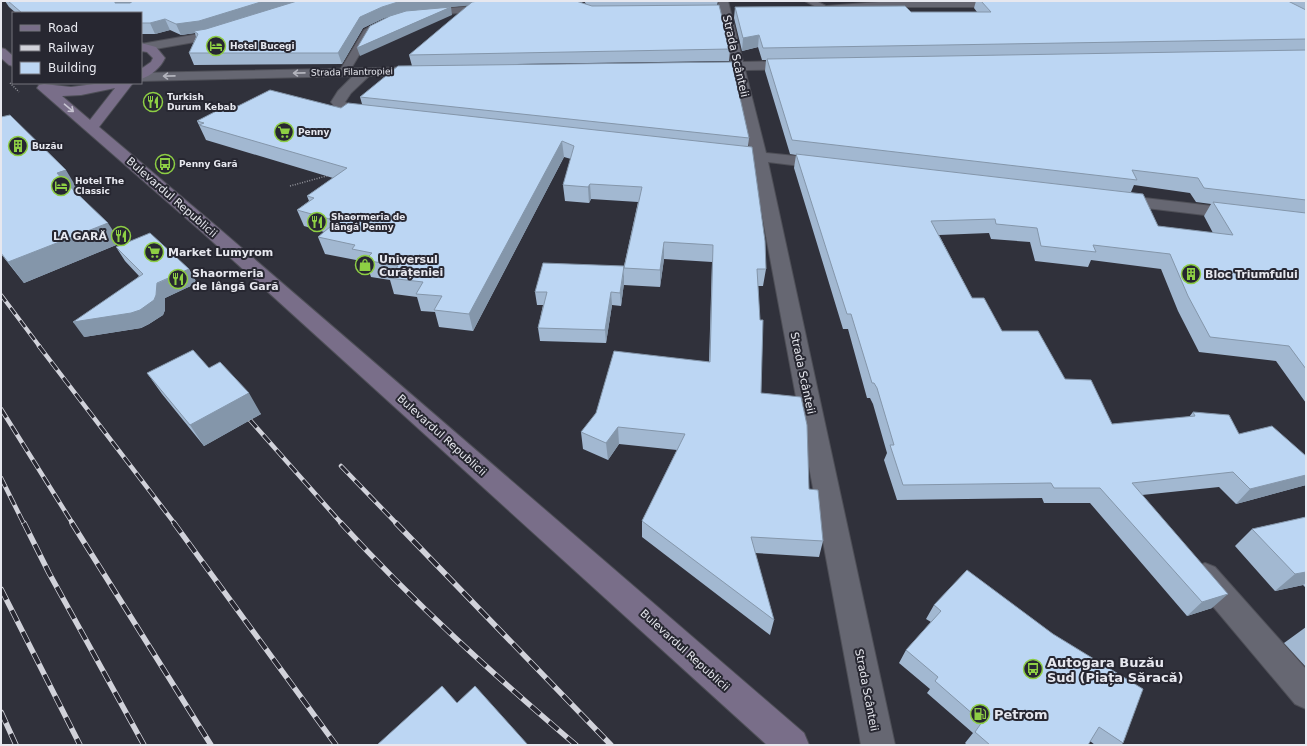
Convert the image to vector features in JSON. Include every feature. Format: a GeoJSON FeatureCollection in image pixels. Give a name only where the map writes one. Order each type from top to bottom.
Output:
{"type":"FeatureCollection","features":[{"type":"Feature","properties":{"kind":"main road"},"geometry":{"type":"LineString","coordinates":[[142,75],[156,64],[159,58],[157,53],[143,47]]}},
{"type":"Feature","properties":{"kind":"main road"},"geometry":{"type":"LineString","coordinates":[[1,51],[12,51]]}},
{"type":"Feature","properties":{"kind":"main road"},"geometry":{"type":"LineString","coordinates":[[1,51],[12,61]]}},
{"type":"Feature","properties":{"kind":"main road"},"geometry":{"type":"LineString","coordinates":[[41,86],[63,91],[84,90],[113,84]]}},
{"type":"Feature","properties":{"kind":"main road"},"geometry":{"type":"LineString","coordinates":[[92,128],[125,84]]}},
{"type":"Feature","properties":{"kind":"main road","name":"Bulevardul Republicii"},"geometry":{"type":"LineString","coordinates":[[41,86],[215,234],[792,745]]}},
{"type":"Feature","properties":{"kind":"street","name":"Strada Scânteii"},"geometry":{"type":"LineString","coordinates":[[725,8],[759,157],[878,745]]}},
{"type":"Feature","properties":{"kind":"street"},"geometry":{"type":"LineString","coordinates":[[159,58],[206,36],[236,26]]}},
{"type":"Feature","properties":{"kind":"street"},"geometry":{"type":"LineString","coordinates":[[143,47],[206,36]]}},
{"type":"Feature","properties":{"kind":"street"},"geometry":{"type":"LineString","coordinates":[[691,67],[811,65]]}},
{"type":"Feature","properties":{"kind":"street","name":"Strada Filantropiei"},"geometry":{"type":"LineString","coordinates":[[142,76],[437,71]]}},
{"type":"Feature","properties":{"kind":"street"},"geometry":{"type":"LineString","coordinates":[[366,72],[339,98],[338,102],[340,106],[347,110],[388,116]]}},
{"type":"Feature","properties":{"kind":"street"},"geometry":{"type":"LineString","coordinates":[[712,152],[838,166]]}},
{"type":"Feature","properties":{"kind":"street"},"geometry":{"type":"LineString","coordinates":[[1108,198],[1250,215]]}},
{"type":"Feature","properties":{"kind":"street"},"geometry":{"type":"LineString","coordinates":[[1187,555],[1306,693]]}},
{"type":"Feature","properties":{"kind":"lane"},"geometry":{"type":"LineString","coordinates":[[807,5],[824,8],[892,4],[1009,4]]}},
{"type":"Feature","properties":{"kind":"lane"},"geometry":{"type":"LineString","coordinates":[[418,14],[475,9]]}},
{"type":"Feature","properties":{"kind":"lane"},"geometry":{"type":"LineString","coordinates":[[344,72],[367,31],[374,28]]}},
{"type":"Feature","properties":{"kind":"path"},"geometry":{"type":"LineString","coordinates":[[290,186],[329,176],[336,171]]}},
{"type":"Feature","properties":{"kind":"building"},"geometry":{"type":"Polygon","coordinates":[[[8,1],[115,1],[115,3],[130,3],[133,1],[264,1],[199,21],[176,24],[165,19],[150,23],[142,23],[142,12],[21,12],[8,1]]]}},
{"type":"Feature","properties":{"kind":"building"},"geometry":{"type":"Polygon","coordinates":[[[297,1],[401,1],[382,7],[360,17],[338,53],[189,53],[198,34],[194,31],[206,29],[297,1]]]}},
{"type":"Feature","properties":{"kind":"building"},"geometry":{"type":"Polygon","coordinates":[[[576,1],[592,6],[719,5],[730,49],[409,55],[472,2],[576,1]]]}},
{"type":"Feature","properties":{"kind":"building"},"geometry":{"type":"Polygon","coordinates":[[[981,1],[1288,1],[1306,10],[1306,39],[763,48],[759,35],[743,38],[735,7],[905,6],[911,12],[991,12],[981,1]]]}},
{"type":"Feature","properties":{"kind":"building"},"geometry":{"type":"Polygon","coordinates":[[[451,7],[357,48],[370,26],[390,16],[406,11],[451,7]]]}},
{"type":"Feature","properties":{"kind":"building"},"geometry":{"type":"Polygon","coordinates":[[[1306,50],[1306,200],[1204,188],[1198,178],[1132,170],[1137,180],[792,140],[767,59],[1306,50]]]}},
{"type":"Feature","properties":{"kind":"building"},"geometry":{"type":"Polygon","coordinates":[[[732,62],[749,138],[360,97],[398,66],[732,62]]]}},
{"type":"Feature","properties":{"kind":"building"},"geometry":{"type":"Polygon","coordinates":[[[270,90],[341,108],[348,103],[752,147],[765,241],[766,269],[757,269],[760,320],[763,320],[761,393],[801,397],[807,425],[809,489],[818,490],[823,541],[751,537],[774,620],[642,521],[685,434],[618,427],[606,443],[581,432],[596,413],[614,351],[710,362],[713,245],[664,242],[660,270],[624,268],[642,187],[590,184],[588,187],[563,185],[574,146],[562,141],[469,314],[434,310],[442,296],[416,294],[423,282],[389,278],[398,266],[365,260],[372,253],[352,249],[355,245],[318,237],[337,221],[297,210],[314,198],[307,196],[347,168],[199,125],[204,123],[197,121],[230,104],[238,106],[270,90]]]}},
{"type":"Feature","properties":{"kind":"building"},"geometry":{"type":"Polygon","coordinates":[[[10,115],[66,170],[57,173],[108,223],[8,262],[1,253],[1,117],[10,115]]]}},
{"type":"Feature","properties":{"kind":"building"},"geometry":{"type":"Polygon","coordinates":[[[796,154],[1143,194],[1158,226],[1233,235],[1213,202],[1306,213],[1306,369],[1289,346],[1210,337],[1188,296],[1170,254],[1093,245],[1096,252],[1041,246],[1037,228],[996,224],[995,219],[931,221],[972,298],[984,298],[1002,331],[1038,331],[1065,379],[1091,380],[1112,424],[1195,416],[1193,412],[1229,415],[1239,434],[1272,426],[1306,456],[1306,475],[1250,489],[1233,472],[1132,483],[1228,594],[1202,602],[1100,488],[1054,488],[1051,483],[903,485],[890,445],[894,445],[877,388],[874,383],[872,383],[851,314],[847,314],[796,154]]]}},
{"type":"Feature","properties":{"kind":"building"},"geometry":{"type":"Polygon","coordinates":[[[150,233],[189,269],[157,283],[154,300],[140,310],[131,313],[73,322],[143,274],[116,247],[150,233]]]}},
{"type":"Feature","properties":{"kind":"building"},"geometry":{"type":"Polygon","coordinates":[[[543,263],[624,266],[620,293],[611,292],[605,330],[538,328],[547,292],[535,292],[543,263]]]}},
{"type":"Feature","properties":{"kind":"building"},"geometry":{"type":"Polygon","coordinates":[[[193,350],[209,368],[220,362],[249,393],[190,425],[147,373],[193,350]]]}},
{"type":"Feature","properties":{"kind":"building"},"geometry":{"type":"Polygon","coordinates":[[[1306,517],[1306,572],[1295,574],[1252,529],[1306,517]]]}},
{"type":"Feature","properties":{"kind":"building"},"geometry":{"type":"Polygon","coordinates":[[[967,570],[1053,634],[1143,689],[1123,743],[1099,727],[1088,745],[990,745],[975,732],[982,722],[935,681],[938,677],[906,650],[941,611],[934,605],[967,570]]]}},
{"type":"Feature","properties":{"kind":"building"},"geometry":{"type":"Polygon","coordinates":[[[442,686],[457,703],[475,686],[528,745],[377,745],[442,686]]]}},
{"type":"Feature","properties":{"kind":"railway"},"geometry":{"type":"LineString","coordinates":[[1,295],[40,347]]}},
{"type":"Feature","properties":{"kind":"railway"},"geometry":{"type":"LineString","coordinates":[[39,346],[175,524]]}},
{"type":"Feature","properties":{"kind":"railway"},"geometry":{"type":"LineString","coordinates":[[1,409],[73,524]]}},
{"type":"Feature","properties":{"kind":"railway"},"geometry":{"type":"LineString","coordinates":[[250,420],[342,524]]}},
{"type":"Feature","properties":{"kind":"railway"},"geometry":{"type":"LineString","coordinates":[[341,466],[397,524]]}},
{"type":"Feature","properties":{"kind":"railway"},"geometry":{"type":"LineString","coordinates":[[1,478],[24,524]]}},
{"type":"Feature","properties":{"kind":"railway"},"geometry":{"type":"LineString","coordinates":[[24,523],[49,573],[144,745]]}},
{"type":"Feature","properties":{"kind":"railway"},"geometry":{"type":"LineString","coordinates":[[72,523],[211,745]]}},
{"type":"Feature","properties":{"kind":"railway"},"geometry":{"type":"LineString","coordinates":[[174,523],[336,745]]}},
{"type":"Feature","properties":{"kind":"railway"},"geometry":{"type":"LineString","coordinates":[[341,523],[397,582],[455,638],[576,745]]}},
{"type":"Feature","properties":{"kind":"railway"},"geometry":{"type":"LineString","coordinates":[[396,523],[611,745]]}},
{"type":"Feature","properties":{"kind":"railway"},"geometry":{"type":"LineString","coordinates":[[1,589],[80,745]]}},
{"type":"Feature","properties":{"kind":"railway"},"geometry":{"type":"LineString","coordinates":[[1,712],[16,745]]}},
{"type":"Feature","properties":{"kind":"place","name":"Hotel Bucegi"},"geometry":{"type":"Point","coordinates":[216,46]}},
{"type":"Feature","properties":{"kind":"place","name":"Turkish Durum Kebab"},"geometry":{"type":"Point","coordinates":[153,102]}},
{"type":"Feature","properties":{"kind":"place","name":"Penny"},"geometry":{"type":"Point","coordinates":[284,132]}},
{"type":"Feature","properties":{"kind":"place","name":"Buzău"},"geometry":{"type":"Point","coordinates":[18,146]}},
{"type":"Feature","properties":{"kind":"place","name":"Penny Gară"},"geometry":{"type":"Point","coordinates":[165,164]}},
{"type":"Feature","properties":{"kind":"place","name":"Hotel The Classic"},"geometry":{"type":"Point","coordinates":[61,186]}},
{"type":"Feature","properties":{"kind":"place","name":"Shaormeria de lângă Penny"},"geometry":{"type":"Point","coordinates":[317,222]}},
{"type":"Feature","properties":{"kind":"place","name":"LA GARĂ"},"geometry":{"type":"Point","coordinates":[121,236]}},
{"type":"Feature","properties":{"kind":"place","name":"Market Lumyrom"},"geometry":{"type":"Point","coordinates":[154,252]}},
{"type":"Feature","properties":{"kind":"place","name":"Universul Curățeniei"},"geometry":{"type":"Point","coordinates":[365,265]}},
{"type":"Feature","properties":{"kind":"place","name":"Bloc Triumfului"},"geometry":{"type":"Point","coordinates":[1191,274]}},
{"type":"Feature","properties":{"kind":"place","name":"Shaormeria de lângă Gară"},"geometry":{"type":"Point","coordinates":[178,279]}},
{"type":"Feature","properties":{"kind":"place","name":"Autogara Buzău Sud (Piața Săracă)"},"geometry":{"type":"Point","coordinates":[1033,669]}},
{"type":"Feature","properties":{"kind":"place","name":"Petrom"},"geometry":{"type":"Point","coordinates":[980,714]}}]}
